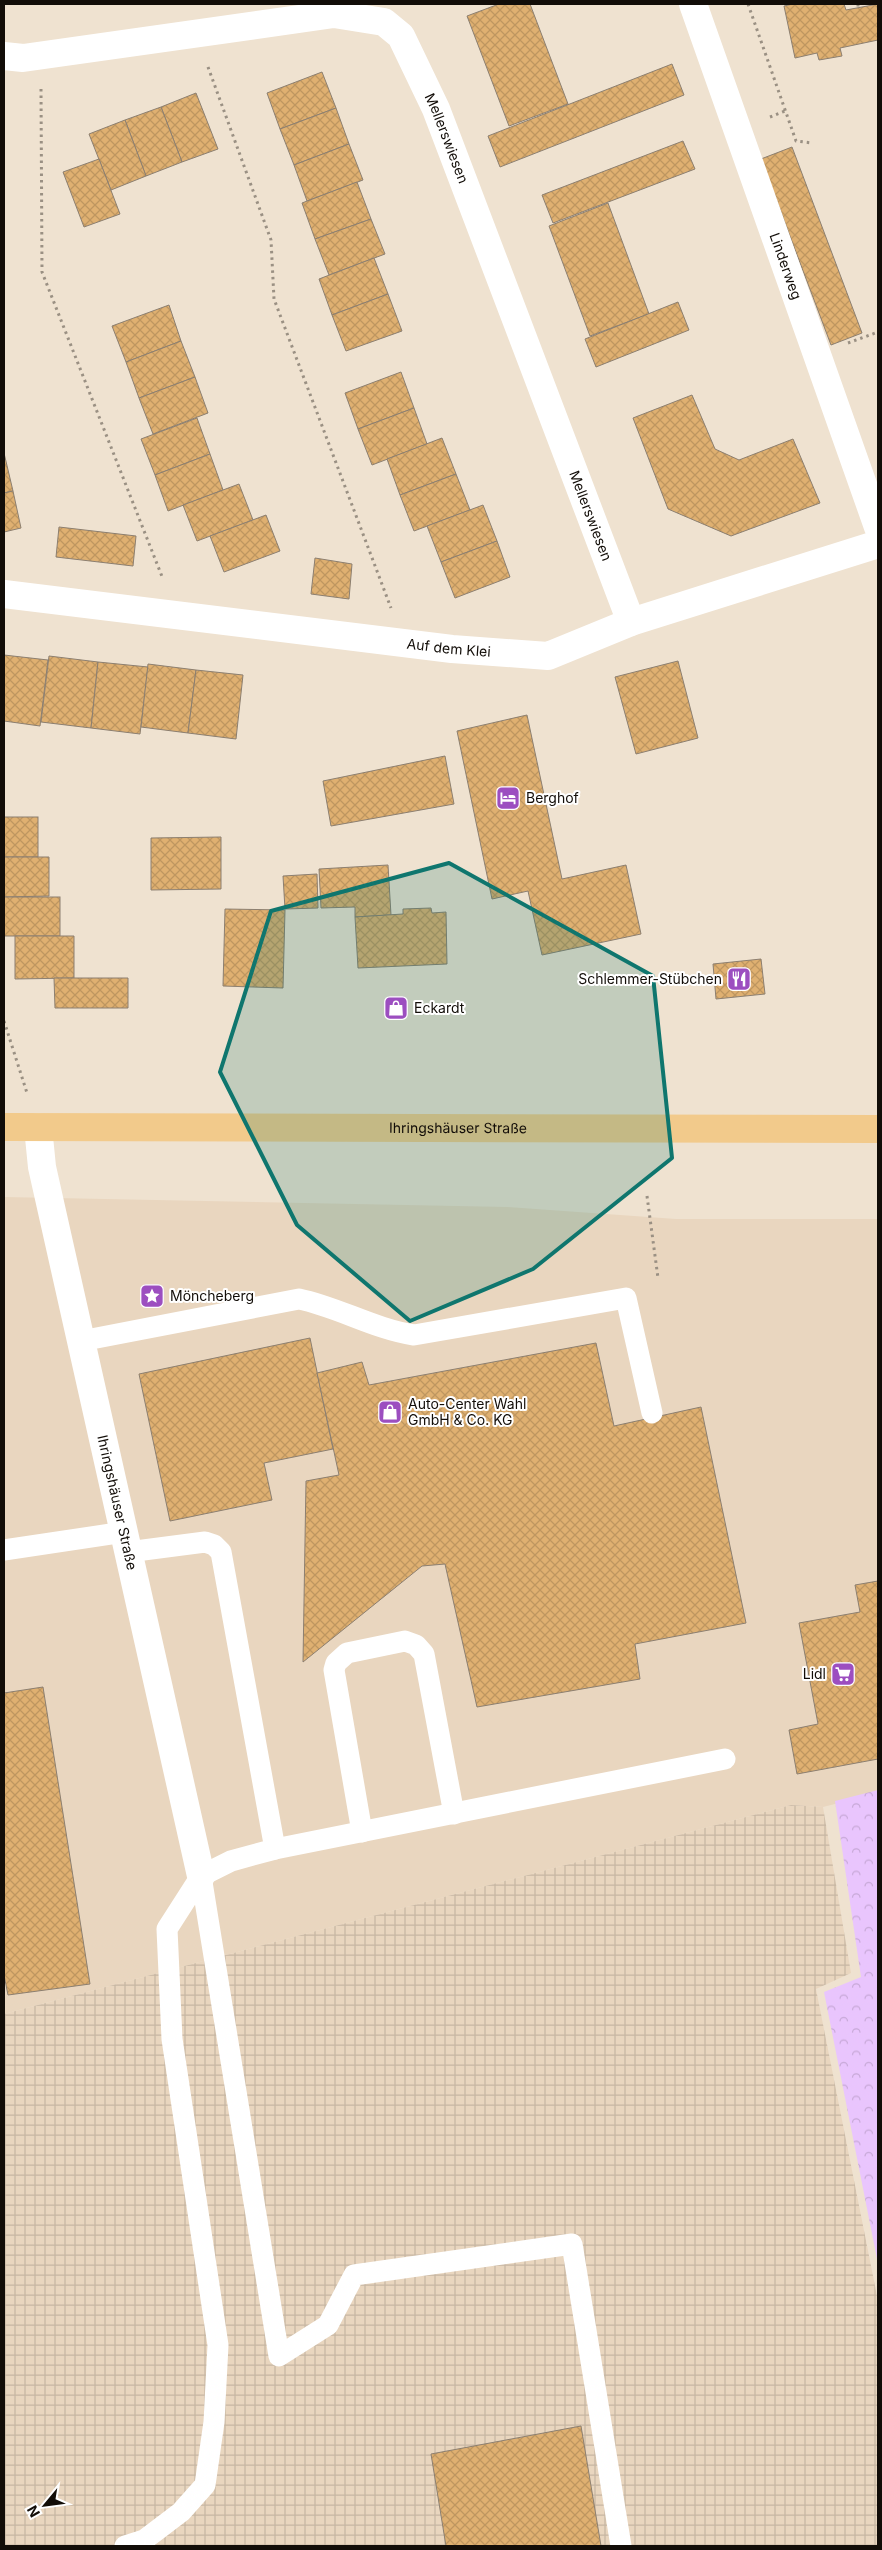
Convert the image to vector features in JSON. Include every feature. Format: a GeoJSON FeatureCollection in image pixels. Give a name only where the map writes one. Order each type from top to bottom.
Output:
{"type":"FeatureCollection","features":[{"type":"Feature","properties":{"kind":"main road","name":"Ihringshäuser Straße"},"geometry":{"type":"LineString","coordinates":[[4,1127],[878,1129]]}},
{"type":"Feature","properties":{"kind":"street","name":"Linderweg"},"geometry":{"type":"LineString","coordinates":[[693,4],[878,527]]}},
{"type":"Feature","properties":{"kind":"street","name":"Mellerswiesen"},"geometry":{"type":"LineString","coordinates":[[4,56],[23,58],[41,56],[334,14],[384,22],[400,36],[436,109],[631,622]]}},
{"type":"Feature","properties":{"kind":"street","name":"Auf dem Klei"},"geometry":{"type":"LineString","coordinates":[[4,594],[452,650],[548,656],[631,622],[878,544]]}},
{"type":"Feature","properties":{"kind":"street","name":"Ihringshäuser Straße"},"geometry":{"type":"LineString","coordinates":[[38,1127],[42,1167],[201,1876]]}},
{"type":"Feature","properties":{"kind":"lane"},"geometry":{"type":"LineString","coordinates":[[81,1341],[298,1299],[316,1303],[394,1332],[414,1335],[626,1298],[652,1413]]}},
{"type":"Feature","properties":{"kind":"lane"},"geometry":{"type":"LineString","coordinates":[[4,1550],[126,1542],[205,1542],[214,1545],[222,1552],[275,1849]]}},
{"type":"Feature","properties":{"kind":"lane"},"geometry":{"type":"LineString","coordinates":[[362,1832],[334,1670],[336,1663],[346,1653],[405,1641],[416,1645],[424,1654],[454,1814]]}},
{"type":"Feature","properties":{"kind":"lane"},"geometry":{"type":"LineString","coordinates":[[125,2546],[144,2540],[181,2512],[205,2485],[214,2422],[218,2345],[172,2039],[167,1929],[201,1876],[231,1862],[275,1849],[725,1759]]}},
{"type":"Feature","properties":{"kind":"lane"},"geometry":{"type":"LineString","coordinates":[[201,1876],[279,2356],[328,2325],[354,2275],[572,2244],[621,2546]]}},
{"type":"Feature","properties":{"kind":"path"},"geometry":{"type":"LineString","coordinates":[[748,4],[796,140],[812,143]]}},
{"type":"Feature","properties":{"kind":"path"},"geometry":{"type":"LineString","coordinates":[[196,35],[271,240],[274,299],[405,644]]}},
{"type":"Feature","properties":{"kind":"path"},"geometry":{"type":"LineString","coordinates":[[41,56],[42,272],[178,616]]}},
{"type":"Feature","properties":{"kind":"path"},"geometry":{"type":"LineString","coordinates":[[4,1021],[38,1127]]}},
{"type":"Feature","properties":{"kind":"path"},"geometry":{"type":"LineString","coordinates":[[647,1196],[658,1278]]}},
{"type":"Feature","properties":{"kind":"highlighted area"},"geometry":{"type":"Polygon","coordinates":[[[449,863],[653,976],[672,1158],[533,1269],[410,1321],[297,1225],[220,1072],[271,911],[449,863]]]}},
{"type":"Feature","properties":{"kind":"shaded area"},"geometry":{"type":"Polygon","coordinates":[[[4,1197],[508,1207],[676,1219],[878,1219],[878,1793],[823,1807],[791,1805],[4,2014],[4,1197]]]}},
{"type":"Feature","properties":{"kind":"shaded area"},"geometry":{"type":"Polygon","coordinates":[[[791,1805],[823,1807],[851,1973],[816,1989],[878,2301],[878,2546],[4,2546],[4,2014],[791,1805]]]}},
{"type":"Feature","properties":{"kind":"green space"},"geometry":{"type":"Polygon","coordinates":[[[878,1790],[878,2264],[824,1992],[861,1977],[835,1801],[878,1790]]]}},
{"type":"Feature","properties":{"kind":"building"},"geometry":{"type":"Polygon","coordinates":[[[499,4],[530,4],[568,104],[509,126],[467,16],[499,4]]]}},
{"type":"Feature","properties":{"kind":"building"},"geometry":{"type":"Polygon","coordinates":[[[793,4],[844,4],[846,10],[878,4],[878,40],[840,48],[842,56],[819,60],[817,53],[795,58],[784,6],[793,4]]]}},
{"type":"Feature","properties":{"kind":"building"},"geometry":{"type":"Polygon","coordinates":[[[672,64],[684,95],[500,167],[488,136],[672,64]]]}},
{"type":"Feature","properties":{"kind":"building"},"geometry":{"type":"Polygon","coordinates":[[[322,72],[336,108],[280,129],[267,93],[322,72]]]}},
{"type":"Feature","properties":{"kind":"building"},"geometry":{"type":"Polygon","coordinates":[[[196,93],[218,149],[182,162],[161,107],[196,93]]]}},
{"type":"Feature","properties":{"kind":"building"},"geometry":{"type":"Polygon","coordinates":[[[161,107],[182,162],[146,176],[125,120],[161,107]]]}},
{"type":"Feature","properties":{"kind":"building"},"geometry":{"type":"Polygon","coordinates":[[[336,108],[349,144],[294,165],[280,129],[336,108]]]}},
{"type":"Feature","properties":{"kind":"building"},"geometry":{"type":"Polygon","coordinates":[[[125,120],[146,176],[111,190],[89,134],[125,120]]]}},
{"type":"Feature","properties":{"kind":"building"},"geometry":{"type":"Polygon","coordinates":[[[683,141],[695,169],[553,223],[542,195],[683,141]]]}},
{"type":"Feature","properties":{"kind":"building"},"geometry":{"type":"Polygon","coordinates":[[[349,144],[363,180],[307,201],[294,165],[349,144]]]}},
{"type":"Feature","properties":{"kind":"building"},"geometry":{"type":"Polygon","coordinates":[[[792,147],[862,333],[831,345],[761,159],[792,147]]]}},
{"type":"Feature","properties":{"kind":"building"},"geometry":{"type":"Polygon","coordinates":[[[99,159],[120,214],[84,227],[63,172],[99,159]]]}},
{"type":"Feature","properties":{"kind":"building"},"geometry":{"type":"Polygon","coordinates":[[[357,182],[371,219],[315,239],[302,203],[357,182]]]}},
{"type":"Feature","properties":{"kind":"building"},"geometry":{"type":"Polygon","coordinates":[[[608,203],[649,314],[590,336],[549,226],[608,203]]]}},
{"type":"Feature","properties":{"kind":"building"},"geometry":{"type":"Polygon","coordinates":[[[371,219],[385,254],[329,275],[315,239],[371,219]]]}},
{"type":"Feature","properties":{"kind":"building"},"geometry":{"type":"Polygon","coordinates":[[[374,258],[388,294],[332,315],[319,279],[374,258]]]}},
{"type":"Feature","properties":{"kind":"building"},"geometry":{"type":"Polygon","coordinates":[[[388,294],[402,331],[346,351],[332,315],[388,294]]]}},
{"type":"Feature","properties":{"kind":"building"},"geometry":{"type":"Polygon","coordinates":[[[678,302],[689,330],[596,367],[585,339],[678,302]]]}},
{"type":"Feature","properties":{"kind":"building"},"geometry":{"type":"Polygon","coordinates":[[[169,305],[181,341],[126,362],[112,326],[169,305]]]}},
{"type":"Feature","properties":{"kind":"building"},"geometry":{"type":"Polygon","coordinates":[[[181,341],[195,377],[139,398],[126,362],[181,341]]]}},
{"type":"Feature","properties":{"kind":"building"},"geometry":{"type":"Polygon","coordinates":[[[401,372],[414,408],[358,429],[345,393],[401,372]]]}},
{"type":"Feature","properties":{"kind":"building"},"geometry":{"type":"Polygon","coordinates":[[[195,377],[208,413],[153,434],[139,398],[195,377]]]}},
{"type":"Feature","properties":{"kind":"building"},"geometry":{"type":"Polygon","coordinates":[[[692,395],[715,449],[739,460],[793,439],[820,503],[731,536],[668,509],[633,418],[692,395]]]}},
{"type":"Feature","properties":{"kind":"building"},"geometry":{"type":"Polygon","coordinates":[[[414,408],[427,444],[372,465],[358,429],[414,408]]]}},
{"type":"Feature","properties":{"kind":"building"},"geometry":{"type":"Polygon","coordinates":[[[197,418],[210,454],[155,475],[141,439],[197,418]]]}},
{"type":"Feature","properties":{"kind":"building"},"geometry":{"type":"Polygon","coordinates":[[[442,438],[456,474],[400,495],[387,459],[442,438]]]}},
{"type":"Feature","properties":{"kind":"building"},"geometry":{"type":"Polygon","coordinates":[[[4,453],[13,491],[4,493],[4,453]]]}},
{"type":"Feature","properties":{"kind":"building"},"geometry":{"type":"Polygon","coordinates":[[[210,454],[223,490],[168,511],[155,475],[210,454]]]}},
{"type":"Feature","properties":{"kind":"building"},"geometry":{"type":"Polygon","coordinates":[[[456,474],[470,510],[414,531],[400,495],[456,474]]]}},
{"type":"Feature","properties":{"kind":"building"},"geometry":{"type":"Polygon","coordinates":[[[239,484],[253,520],[197,541],[183,505],[239,484]]]}},
{"type":"Feature","properties":{"kind":"building"},"geometry":{"type":"Polygon","coordinates":[[[13,491],[21,528],[4,532],[4,493],[13,491]]]}},
{"type":"Feature","properties":{"kind":"building"},"geometry":{"type":"Polygon","coordinates":[[[483,505],[497,541],[441,562],[427,526],[483,505]]]}},
{"type":"Feature","properties":{"kind":"building"},"geometry":{"type":"Polygon","coordinates":[[[266,515],[280,551],[224,572],[210,536],[266,515]]]}},
{"type":"Feature","properties":{"kind":"building"},"geometry":{"type":"Polygon","coordinates":[[[59,527],[136,536],[133,566],[56,557],[59,527]]]}},
{"type":"Feature","properties":{"kind":"building"},"geometry":{"type":"Polygon","coordinates":[[[497,541],[510,577],[455,598],[441,562],[497,541]]]}},
{"type":"Feature","properties":{"kind":"building"},"geometry":{"type":"Polygon","coordinates":[[[315,558],[352,564],[349,599],[311,594],[315,558]]]}},
{"type":"Feature","properties":{"kind":"building"},"geometry":{"type":"Polygon","coordinates":[[[4,655],[48,660],[40,726],[4,721],[4,655]]]}},
{"type":"Feature","properties":{"kind":"building"},"geometry":{"type":"Polygon","coordinates":[[[49,656],[98,662],[91,728],[41,722],[49,656]]]}},
{"type":"Feature","properties":{"kind":"building"},"geometry":{"type":"Polygon","coordinates":[[[678,661],[698,738],[636,754],[615,677],[678,661]]]}},
{"type":"Feature","properties":{"kind":"building"},"geometry":{"type":"Polygon","coordinates":[[[98,662],[148,667],[140,734],[91,728],[98,662]]]}},
{"type":"Feature","properties":{"kind":"building"},"geometry":{"type":"Polygon","coordinates":[[[148,664],[196,670],[188,733],[141,727],[148,664]]]}},
{"type":"Feature","properties":{"kind":"building"},"geometry":{"type":"Polygon","coordinates":[[[196,670],[243,675],[236,739],[188,733],[196,670]]]}},
{"type":"Feature","properties":{"kind":"building","name":"Berghof"},"geometry":{"type":"Polygon","coordinates":[[[527,715],[562,879],[626,865],[641,934],[542,955],[528,891],[492,899],[457,731],[527,715]]]}},
{"type":"Feature","properties":{"kind":"building"},"geometry":{"type":"Polygon","coordinates":[[[445,756],[454,804],[331,826],[323,781],[445,756]]]}},
{"type":"Feature","properties":{"kind":"building"},"geometry":{"type":"Polygon","coordinates":[[[4,817],[38,817],[38,857],[4,857],[4,817]]]}},
{"type":"Feature","properties":{"kind":"building"},"geometry":{"type":"Polygon","coordinates":[[[221,837],[221,889],[151,890],[151,838],[221,837]]]}},
{"type":"Feature","properties":{"kind":"building"},"geometry":{"type":"Polygon","coordinates":[[[4,857],[49,857],[49,896],[4,897],[4,857]]]}},
{"type":"Feature","properties":{"kind":"building"},"geometry":{"type":"Polygon","coordinates":[[[388,865],[391,915],[355,917],[355,907],[321,908],[319,869],[388,865]]]}},
{"type":"Feature","properties":{"kind":"building"},"geometry":{"type":"Polygon","coordinates":[[[317,874],[318,908],[285,909],[283,876],[317,874]]]}},
{"type":"Feature","properties":{"kind":"building"},"geometry":{"type":"Polygon","coordinates":[[[4,897],[60,897],[60,936],[4,936],[4,897]]]}},
{"type":"Feature","properties":{"kind":"building"},"geometry":{"type":"Polygon","coordinates":[[[431,908],[432,913],[446,912],[447,964],[358,968],[355,917],[403,914],[403,909],[431,908]]]}},
{"type":"Feature","properties":{"kind":"building"},"geometry":{"type":"Polygon","coordinates":[[[225,909],[285,910],[283,988],[223,986],[225,909]]]}},
{"type":"Feature","properties":{"kind":"building"},"geometry":{"type":"Polygon","coordinates":[[[15,936],[74,936],[74,978],[15,979],[15,936]]]}},
{"type":"Feature","properties":{"kind":"building","name":"Schlemmer-Stübchen"},"geometry":{"type":"Polygon","coordinates":[[[761,959],[765,994],[716,999],[713,964],[761,959]]]}},
{"type":"Feature","properties":{"kind":"building"},"geometry":{"type":"Polygon","coordinates":[[[54,978],[128,978],[128,1008],[55,1008],[54,978]]]}},
{"type":"Feature","properties":{"kind":"building"},"geometry":{"type":"Polygon","coordinates":[[[310,1338],[333,1449],[264,1463],[272,1500],[170,1521],[139,1374],[310,1338]]]}},
{"type":"Feature","properties":{"kind":"building"},"geometry":{"type":"Polygon","coordinates":[[[596,1343],[614,1426],[701,1407],[746,1623],[635,1644],[640,1679],[477,1707],[445,1564],[422,1566],[303,1662],[306,1481],[339,1475],[317,1373],[362,1362],[369,1385],[596,1343]]]}},
{"type":"Feature","properties":{"kind":"building","name":"Lidl"},"geometry":{"type":"Polygon","coordinates":[[[878,1581],[878,1759],[797,1774],[789,1730],[818,1724],[799,1623],[860,1612],[855,1585],[878,1581]]]}},
{"type":"Feature","properties":{"kind":"building"},"geometry":{"type":"Polygon","coordinates":[[[43,1687],[90,1984],[8,1995],[4,1975],[4,1693],[43,1687]]]}},
{"type":"Feature","properties":{"kind":"building"},"geometry":{"type":"Polygon","coordinates":[[[581,2426],[601,2546],[446,2546],[431,2454],[581,2426]]]}},
{"type":"Feature","properties":{"kind":"place","name":"Berghof"},"geometry":{"type":"Point","coordinates":[508,798]}},
{"type":"Feature","properties":{"kind":"place","name":"Schlemmer-Stübchen"},"geometry":{"type":"Point","coordinates":[739,979]}},
{"type":"Feature","properties":{"kind":"place","name":"Eckardt"},"geometry":{"type":"Point","coordinates":[396,1008]}},
{"type":"Feature","properties":{"kind":"place","name":"Möncheberg"},"geometry":{"type":"Point","coordinates":[152,1296]}},
{"type":"Feature","properties":{"kind":"place","name":"Auto-Center Wahl GmbH & Co. KG"},"geometry":{"type":"Point","coordinates":[390,1412]}},
{"type":"Feature","properties":{"kind":"place","name":"Lidl"},"geometry":{"type":"Point","coordinates":[843,1674]}}]}
